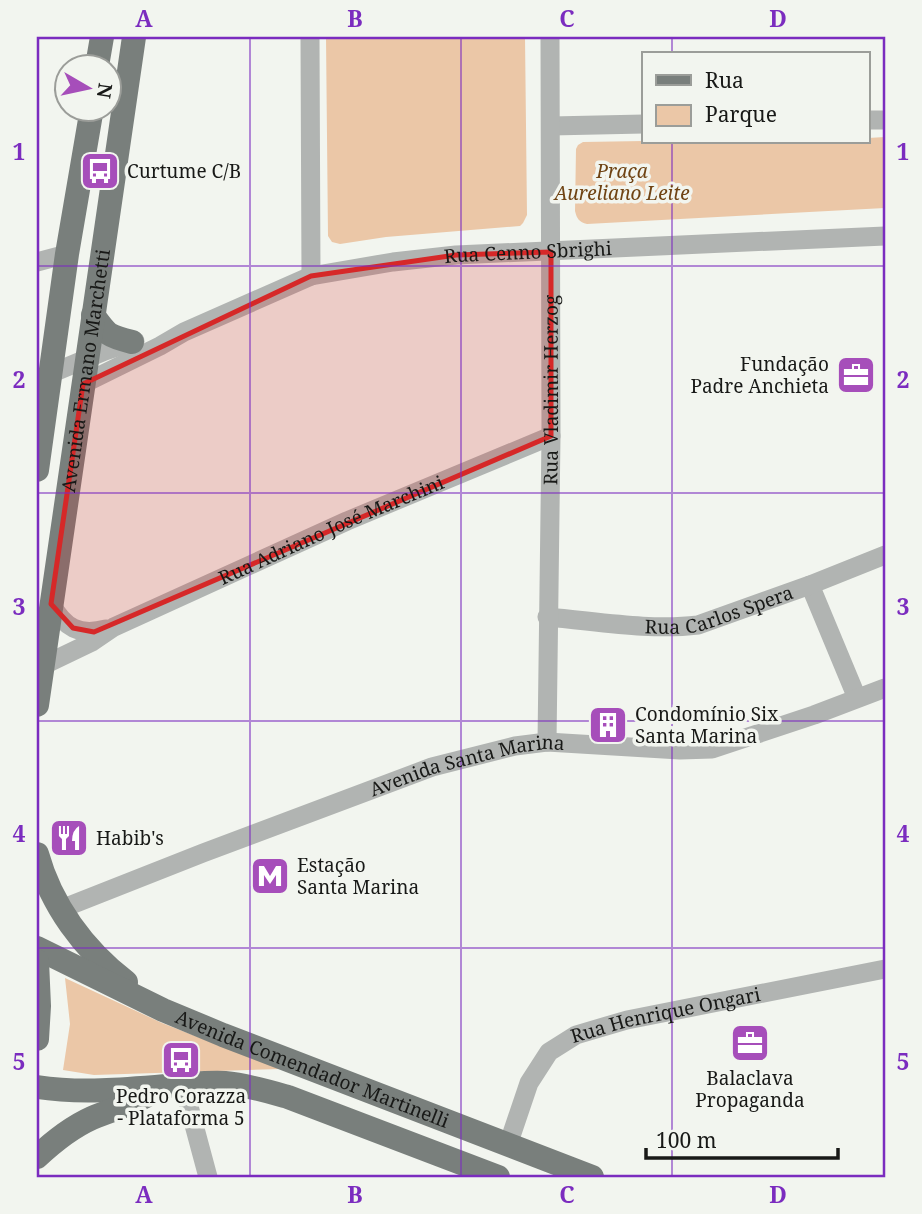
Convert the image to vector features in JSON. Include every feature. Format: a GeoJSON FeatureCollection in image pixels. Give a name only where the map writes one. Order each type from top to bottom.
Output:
{"type":"FeatureCollection","features":[{"type":"Feature","properties":{"kind":"main road","name":"Avenida Ermano Marchetti"},"geometry":{"type":"LineString","coordinates":[[37,705],[134,37]]}},
{"type":"Feature","properties":{"kind":"main road","name":"Avenida Ermano Marchetti"},"geometry":{"type":"LineString","coordinates":[[37,470],[67,254],[90,122]]}},
{"type":"Feature","properties":{"kind":"main road"},"geometry":{"type":"LineString","coordinates":[[93,315],[107,334],[132,342]]}},
{"type":"Feature","properties":{"kind":"main road"},"geometry":{"type":"LineString","coordinates":[[37,854],[44,878],[76,933],[108,967],[163,1010]]}},
{"type":"Feature","properties":{"kind":"main road","name":"Avenida Comendador Martinelli"},"geometry":{"type":"LineString","coordinates":[[37,948],[163,1010],[223,1035],[592,1177]]}},
{"type":"Feature","properties":{"kind":"main road"},"geometry":{"type":"LineString","coordinates":[[37,961],[37,1039]]}},
{"type":"Feature","properties":{"kind":"main road","name":"Avenida Comendador Martinelli"},"geometry":{"type":"LineString","coordinates":[[37,1087],[93,1090],[225,1083],[254,1087],[288,1097],[498,1177]]}},
{"type":"Feature","properties":{"kind":"main road"},"geometry":{"type":"LineString","coordinates":[[37,1157],[59,1138],[89,1119],[172,1085]]}},
{"type":"Feature","properties":{"kind":"street"},"geometry":{"type":"LineString","coordinates":[[310,37],[311,276]]}},
{"type":"Feature","properties":{"kind":"street","name":"Rua Vladimir Herzog"},"geometry":{"type":"LineString","coordinates":[[547,742],[551,436],[551,37]]}},
{"type":"Feature","properties":{"kind":"street"},"geometry":{"type":"LineString","coordinates":[[551,126],[642,124]]}},
{"type":"Feature","properties":{"kind":"street","name":"Rua Cenno Sbrighi"},"geometry":{"type":"LineString","coordinates":[[83,384],[160,346],[184,331],[311,276],[393,262],[456,255],[885,236]]}},
{"type":"Feature","properties":{"kind":"street"},"geometry":{"type":"LineString","coordinates":[[37,262],[67,254]]}},
{"type":"Feature","properties":{"kind":"street","name":"Rua Cenno Sbrighi"},"geometry":{"type":"LineString","coordinates":[[50,374],[132,342],[184,331]]}},
{"type":"Feature","properties":{"kind":"street","name":"Rua Adriano José Marchini"},"geometry":{"type":"LineString","coordinates":[[42,666],[92,642],[114,627],[347,521],[551,436]]}},
{"type":"Feature","properties":{"kind":"street","name":"Rua Carlos Spera"},"geometry":{"type":"LineString","coordinates":[[547,617],[656,627],[698,625],[885,555]]}},
{"type":"Feature","properties":{"kind":"street"},"geometry":{"type":"LineString","coordinates":[[810,585],[857,698]]}},
{"type":"Feature","properties":{"kind":"street","name":"Rua Adriano José Marchini"},"geometry":{"type":"LineString","coordinates":[[51,604],[66,623],[77,631],[94,632],[114,627]]}},
{"type":"Feature","properties":{"kind":"street","name":"Avenida Santa Marina"},"geometry":{"type":"LineString","coordinates":[[61,909],[432,767],[515,746],[547,742],[680,750],[712,749],[885,688]]}},
{"type":"Feature","properties":{"kind":"street","name":"Rua Henrique Ongari"},"geometry":{"type":"LineString","coordinates":[[508,1145],[529,1083],[549,1052],[576,1035],[627,1020],[885,969]]}},
{"type":"Feature","properties":{"kind":"street"},"geometry":{"type":"LineString","coordinates":[[172,1085],[208,1177]]}},
{"type":"Feature","properties":{"kind":"highlighted area"},"geometry":{"type":"Polygon","coordinates":[[[551,252],[551,436],[94,632],[73,628],[51,604],[83,384],[311,276],[456,255],[551,252]]]}},
{"type":"Feature","properties":{"kind":"green space"},"geometry":{"type":"Polygon","coordinates":[[[326,37],[525,37],[527,215],[523,223],[520,226],[386,237],[340,244],[332,242],[328,236],[326,37]]]}},
{"type":"Feature","properties":{"kind":"green space","name":"Praça Aureliano Leite"},"geometry":{"type":"Polygon","coordinates":[[[885,137],[885,208],[587,224],[579,220],[575,211],[576,149],[583,142],[870,144],[870,138],[885,137]]]}},
{"type":"Feature","properties":{"kind":"green space"},"geometry":{"type":"Polygon","coordinates":[[[65,978],[162,1023],[280,1069],[94,1075],[63,1070],[70,1024],[65,978]]]}},
{"type":"Feature","properties":{"kind":"place","name":"Curtume C/B"},"geometry":{"type":"Point","coordinates":[100,171]}},
{"type":"Feature","properties":{"kind":"place","name":"Fundação Padre Anchieta"},"geometry":{"type":"Point","coordinates":[856,375]}},
{"type":"Feature","properties":{"kind":"place","name":"Condomínio Six Santa Marina"},"geometry":{"type":"Point","coordinates":[608,725]}},
{"type":"Feature","properties":{"kind":"place","name":"Habib's"},"geometry":{"type":"Point","coordinates":[69,838]}},
{"type":"Feature","properties":{"kind":"place","name":"Estação Santa Marina"},"geometry":{"type":"Point","coordinates":[270,876]}},
{"type":"Feature","properties":{"kind":"place","name":"Balaclava Propaganda"},"geometry":{"type":"Point","coordinates":[750,1043]}},
{"type":"Feature","properties":{"kind":"place","name":"Pedro Corazza - Plataforma 5"},"geometry":{"type":"Point","coordinates":[181,1060]}}]}
